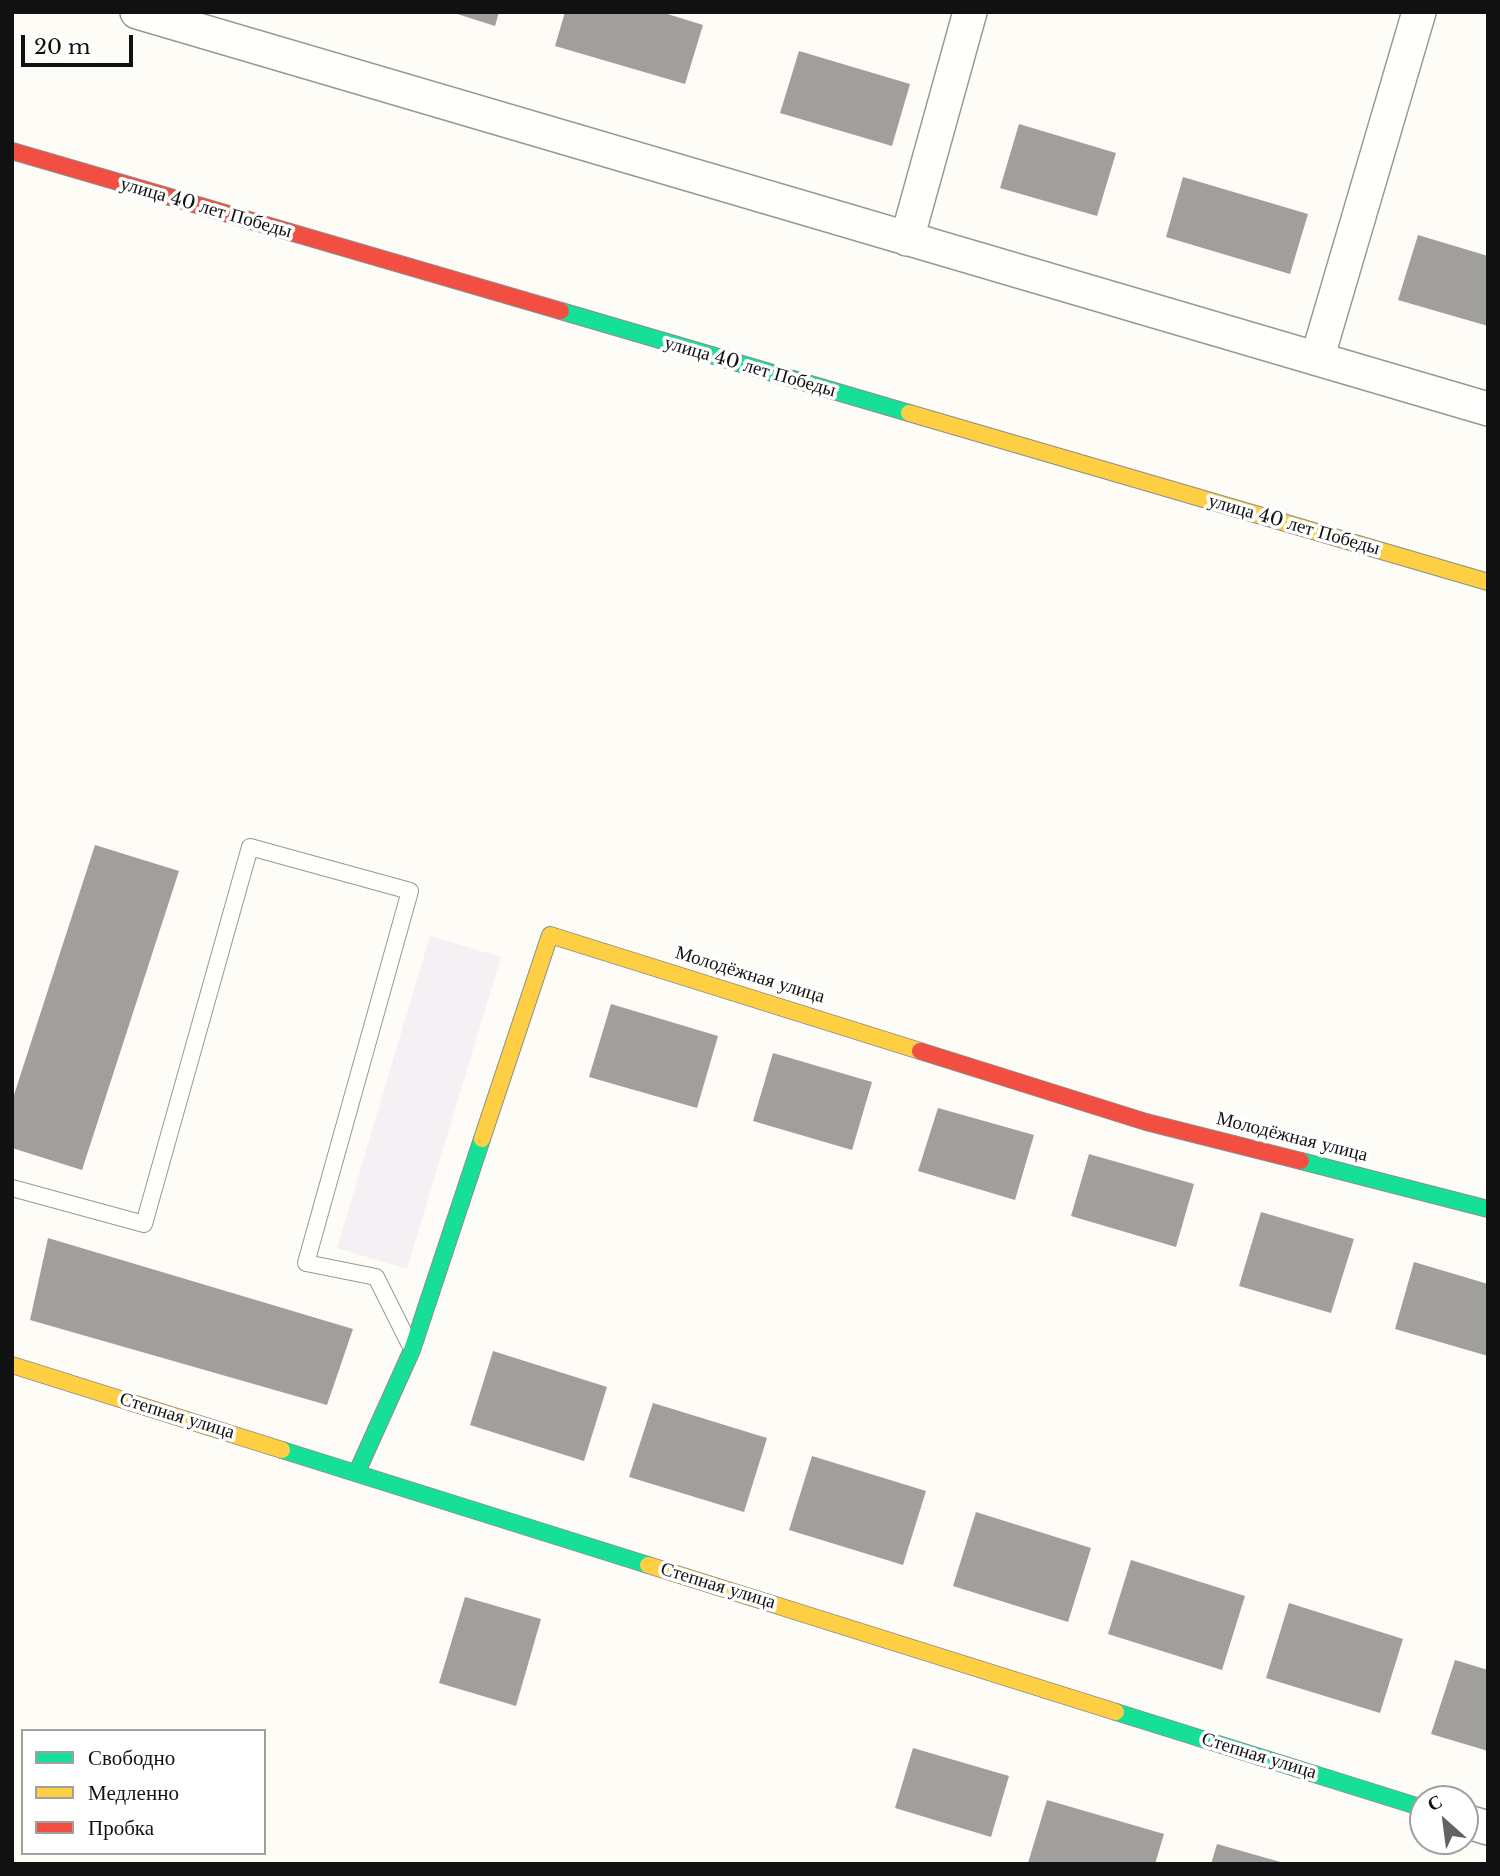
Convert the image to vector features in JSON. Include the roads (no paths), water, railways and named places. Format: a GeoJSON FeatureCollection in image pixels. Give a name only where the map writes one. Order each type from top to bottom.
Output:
{"type":"FeatureCollection","features":[{"type":"Feature","properties":{"kind":"street"},"geometry":{"type":"LineString","coordinates":[[137,12],[1488,410]]}},
{"type":"Feature","properties":{"kind":"street"},"geometry":{"type":"LineString","coordinates":[[907,239],[970,12]]}},
{"type":"Feature","properties":{"kind":"street"},"geometry":{"type":"LineString","coordinates":[[1317,359],[1419,12]]}},
{"type":"Feature","properties":{"kind":"street","name":"улица 40 лет Победы"},"geometry":{"type":"LineString","coordinates":[[12,151],[1488,582]]}},
{"type":"Feature","properties":{"kind":"street","name":"Молодёжная улица"},"geometry":{"type":"LineString","coordinates":[[357,1472],[412,1350],[550,935],[1146,1122],[1488,1209]]}},
{"type":"Feature","properties":{"kind":"street","name":"Степная улица"},"geometry":{"type":"LineString","coordinates":[[12,1365],[1409,1804]]}},
{"type":"Feature","properties":{"kind":"lane"},"geometry":{"type":"LineString","coordinates":[[12,1188],[144,1224],[250,847],[410,891],[306,1263],[376,1277],[412,1350]]}}]}
